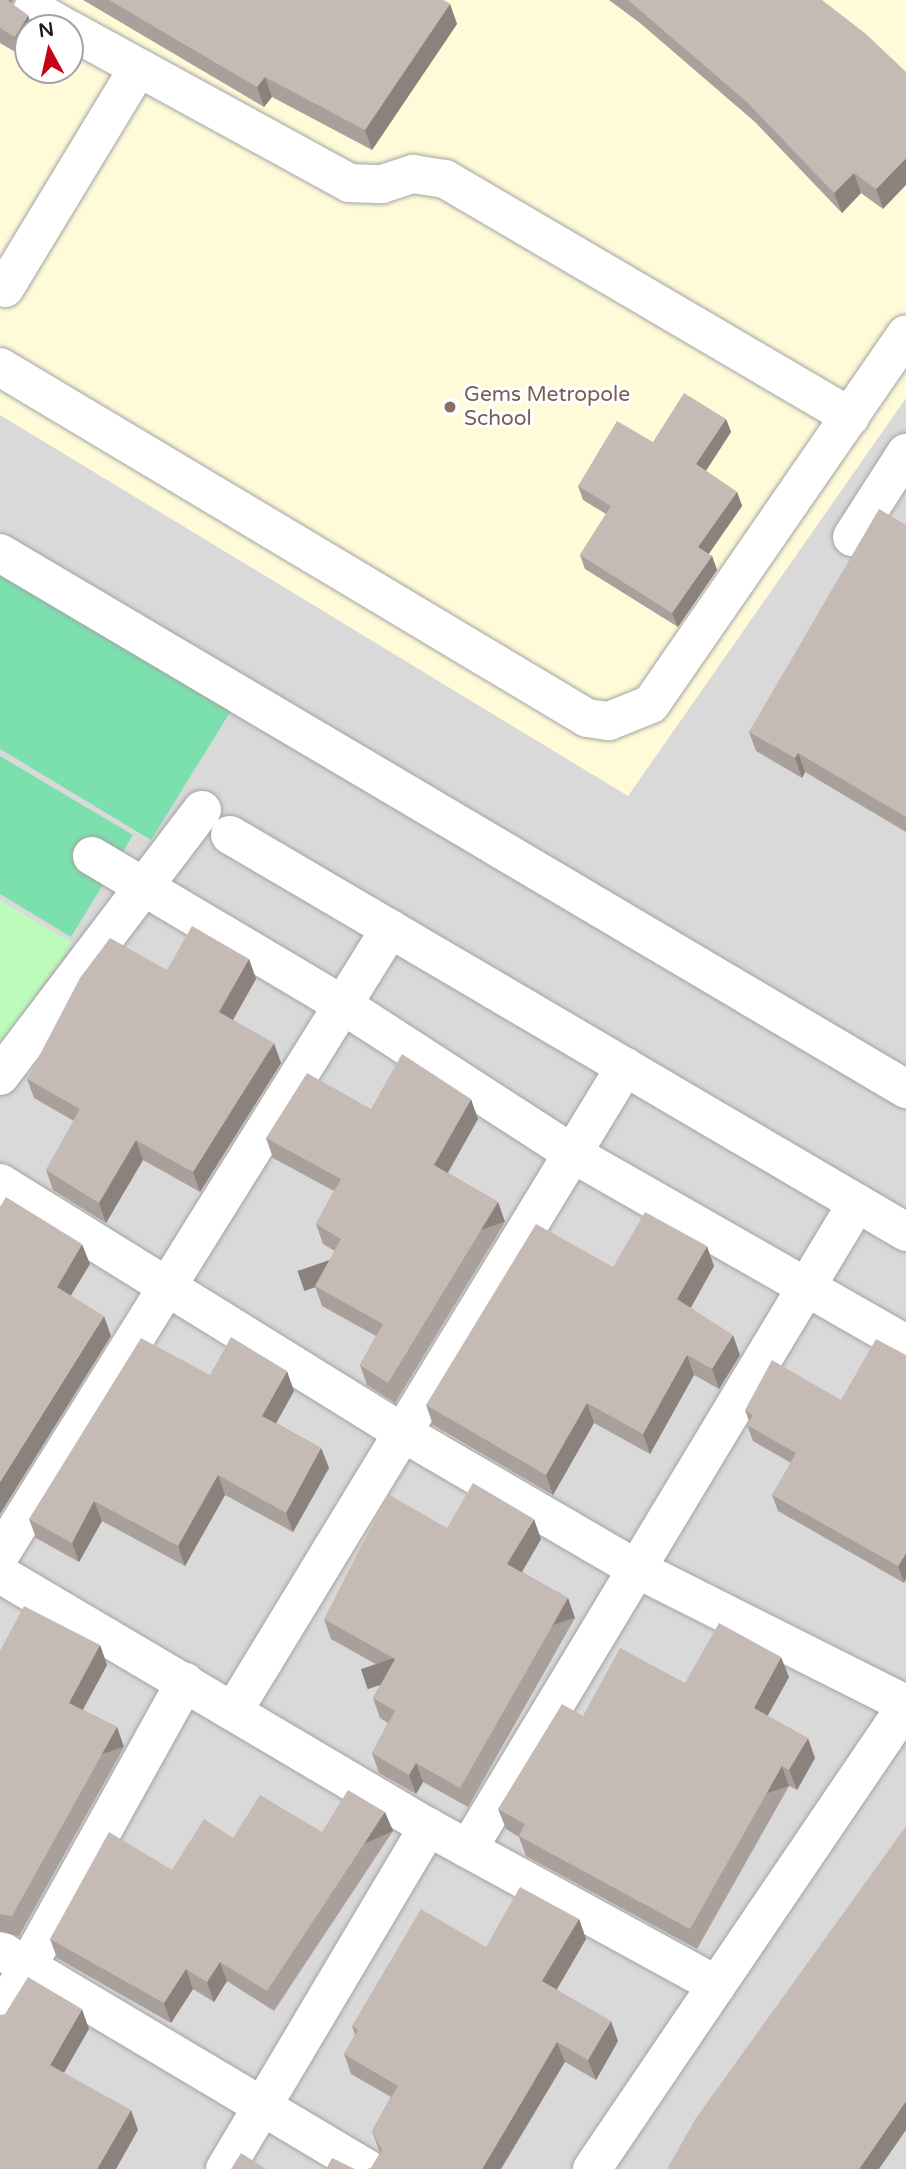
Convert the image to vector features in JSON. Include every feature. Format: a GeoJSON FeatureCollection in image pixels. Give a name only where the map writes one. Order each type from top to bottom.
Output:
{"type":"FeatureCollection","features":[{"type":"Feature","properties":{"kind":"street"},"geometry":{"type":"LineString","coordinates":[[33,9],[42,14]]}},
{"type":"Feature","properties":{"kind":"street"},"geometry":{"type":"LineString","coordinates":[[84,39],[137,70],[349,183],[382,184],[413,174],[445,179],[850,417]]}},
{"type":"Feature","properties":{"kind":"street"},"geometry":{"type":"LineString","coordinates":[[5,288],[137,70]]}},
{"type":"Feature","properties":{"kind":"street"},"geometry":{"type":"LineString","coordinates":[[0,367],[587,718],[609,721],[651,704],[906,335]]}},
{"type":"Feature","properties":{"kind":"street"},"geometry":{"type":"LineString","coordinates":[[852,537],[906,453]]}},
{"type":"Feature","properties":{"kind":"street"},"geometry":{"type":"LineString","coordinates":[[0,553],[906,1090]]}},
{"type":"Feature","properties":{"kind":"street"},"geometry":{"type":"LineString","coordinates":[[0,1076],[202,810]]}},
{"type":"Feature","properties":{"kind":"street"},"geometry":{"type":"LineString","coordinates":[[230,835],[906,1232]]}},
{"type":"Feature","properties":{"kind":"street"},"geometry":{"type":"LineString","coordinates":[[92,856],[343,1005],[573,1154],[806,1290],[906,1344]]}},
{"type":"Feature","properties":{"kind":"street"},"geometry":{"type":"LineString","coordinates":[[0,1555],[390,929]]}},
{"type":"Feature","properties":{"kind":"street"},"geometry":{"type":"LineString","coordinates":[[234,1710],[625,1067]]}},
{"type":"Feature","properties":{"kind":"street"},"geometry":{"type":"LineString","coordinates":[[0,1183],[403,1433],[637,1569],[906,1705],[592,2169]]}},
{"type":"Feature","properties":{"kind":"street"},"geometry":{"type":"LineString","coordinates":[[468,1849],[857,1203]]}},
{"type":"Feature","properties":{"kind":"street"},"geometry":{"type":"LineString","coordinates":[[0,1574],[428,1827],[717,1985]]}},
{"type":"Feature","properties":{"kind":"street"},"geometry":{"type":"LineString","coordinates":[[0,2016],[14,1958],[185,1682]]}},
{"type":"Feature","properties":{"kind":"street"},"geometry":{"type":"LineString","coordinates":[[225,2169],[428,1827]]}},
{"type":"Feature","properties":{"kind":"street"},"geometry":{"type":"LineString","coordinates":[[14,1958],[366,2169]]}},
{"type":"Feature","properties":{"kind":"shaded area"},"geometry":{"type":"Polygon","coordinates":[[[0,0],[906,0],[906,2169],[0,2169],[0,0]]]}},
{"type":"Feature","properties":{"kind":"shaded area","name":"Gems Metropole School"},"geometry":{"type":"Polygon","coordinates":[[[0,0],[906,0],[906,398],[628,796],[0,415],[0,0]]]}},
{"type":"Feature","properties":{"kind":"green space"},"geometry":{"type":"Polygon","coordinates":[[[0,570],[232,709],[151,840],[0,749],[0,570]]]}},
{"type":"Feature","properties":{"kind":"green space"},"geometry":{"type":"Polygon","coordinates":[[[0,756],[133,835],[71,937],[0,894],[0,756]]]}},
{"type":"Feature","properties":{"kind":"green space"},"geometry":{"type":"Polygon","coordinates":[[[0,900],[72,943],[0,1046],[0,900]]]}},
{"type":"Feature","properties":{"kind":"building"},"geometry":{"type":"Polygon","coordinates":[[[0,0],[7,0],[27,14],[14,14],[14,36],[0,28],[0,0]]]}},
{"type":"Feature","properties":{"kind":"building"},"geometry":{"type":"Polygon","coordinates":[[[109,0],[443,0],[450,4],[365,130],[265,77],[257,87],[109,0]]]}},
{"type":"Feature","properties":{"kind":"building"},"geometry":{"type":"Polygon","coordinates":[[[628,0],[822,0],[866,34],[906,72],[906,158],[876,189],[854,173],[834,193],[747,102],[628,0]]]}},
{"type":"Feature","properties":{"kind":"building"},"geometry":{"type":"Polygon","coordinates":[[[684,393],[726,419],[696,464],[737,492],[698,547],[712,556],[672,613],[580,555],[611,506],[578,486],[617,421],[653,442],[684,393]]]}},
{"type":"Feature","properties":{"kind":"building"},"geometry":{"type":"Polygon","coordinates":[[[879,509],[906,525],[906,817],[798,753],[795,758],[749,732],[879,509]]]}},
{"type":"Feature","properties":{"kind":"building"},"geometry":{"type":"Polygon","coordinates":[[[192,926],[249,959],[219,1012],[274,1043],[193,1172],[136,1140],[99,1203],[46,1170],[80,1109],[27,1079],[80,978],[110,938],[167,970],[192,926]]]}},
{"type":"Feature","properties":{"kind":"building"},"geometry":{"type":"Polygon","coordinates":[[[402,1054],[471,1099],[434,1165],[498,1202],[388,1383],[360,1365],[383,1324],[315,1286],[341,1239],[316,1224],[341,1179],[266,1138],[307,1073],[371,1109],[402,1054]]]}},
{"type":"Feature","properties":{"kind":"building"},"geometry":{"type":"Polygon","coordinates":[[[6,1197],[82,1244],[57,1287],[104,1316],[0,1482],[0,1207],[6,1197]]]}},
{"type":"Feature","properties":{"kind":"building"},"geometry":{"type":"Polygon","coordinates":[[[645,1212],[707,1246],[677,1299],[733,1335],[712,1369],[687,1355],[643,1434],[587,1403],[546,1475],[426,1405],[536,1224],[613,1267],[645,1212]]]}},
{"type":"Feature","properties":{"kind":"building"},"geometry":{"type":"Polygon","coordinates":[[[231,1337],[287,1371],[262,1416],[321,1448],[286,1513],[218,1475],[178,1546],[94,1501],[72,1543],[29,1519],[141,1338],[210,1375],[231,1337]]]}},
{"type":"Feature","properties":{"kind":"building"},"geometry":{"type":"Polygon","coordinates":[[[876,1339],[906,1355],[906,1553],[898,1566],[772,1495],[796,1453],[747,1425],[753,1415],[745,1410],[772,1360],[841,1400],[876,1339]]]}},
{"type":"Feature","properties":{"kind":"building"},"geometry":{"type":"Polygon","coordinates":[[[473,1483],[534,1519],[507,1564],[568,1598],[460,1788],[416,1763],[409,1775],[372,1753],[395,1711],[373,1698],[395,1659],[324,1619],[388,1494],[447,1528],[473,1483]]]}},
{"type":"Feature","properties":{"kind":"building"},"geometry":{"type":"Polygon","coordinates":[[[24,1606],[100,1645],[69,1703],[117,1727],[12,1916],[0,1914],[0,1651],[24,1606]]]}},
{"type":"Feature","properties":{"kind":"building"},"geometry":{"type":"Polygon","coordinates":[[[719,1623],[781,1657],[754,1708],[808,1738],[789,1770],[782,1766],[690,1929],[519,1836],[525,1824],[498,1809],[562,1704],[583,1716],[620,1648],[685,1683],[719,1623]]]}},
{"type":"Feature","properties":{"kind":"building"},"geometry":{"type":"Polygon","coordinates":[[[348,1790],[385,1812],[267,1991],[220,1962],[207,1982],[186,1969],[164,2003],[50,1939],[109,1832],[172,1870],[204,1819],[233,1838],[260,1795],[322,1832],[348,1790]]]}},
{"type":"Feature","properties":{"kind":"building"},"geometry":{"type":"Polygon","coordinates":[[[906,1826],[906,2101],[859,2169],[667,2169],[696,2118],[906,1826]]]}},
{"type":"Feature","properties":{"kind":"building"},"geometry":{"type":"Polygon","coordinates":[[[520,1887],[579,1919],[542,1981],[611,2021],[588,2060],[557,2042],[482,2169],[366,2169],[371,2168],[382,2150],[372,2131],[398,2086],[344,2054],[358,2030],[352,2026],[421,1909],[486,1947],[520,1887]]]}},
{"type":"Feature","properties":{"kind":"building"},"geometry":{"type":"Polygon","coordinates":[[[28,1977],[82,2009],[50,2065],[131,2110],[97,2169],[0,2169],[0,2015],[5,2014],[28,1977]]]}},
{"type":"Feature","properties":{"kind":"building"},"geometry":{"type":"Polygon","coordinates":[[[241,2153],[266,2169],[231,2169],[241,2153]]]}},
{"type":"Feature","properties":{"kind":"building"},"geometry":{"type":"Polygon","coordinates":[[[332,2158],[355,2169],[326,2169],[332,2158]]]}},
{"type":"Feature","properties":{"kind":"place","name":"Gems Metropole School"},"geometry":{"type":"Point","coordinates":[450,407]}}]}
